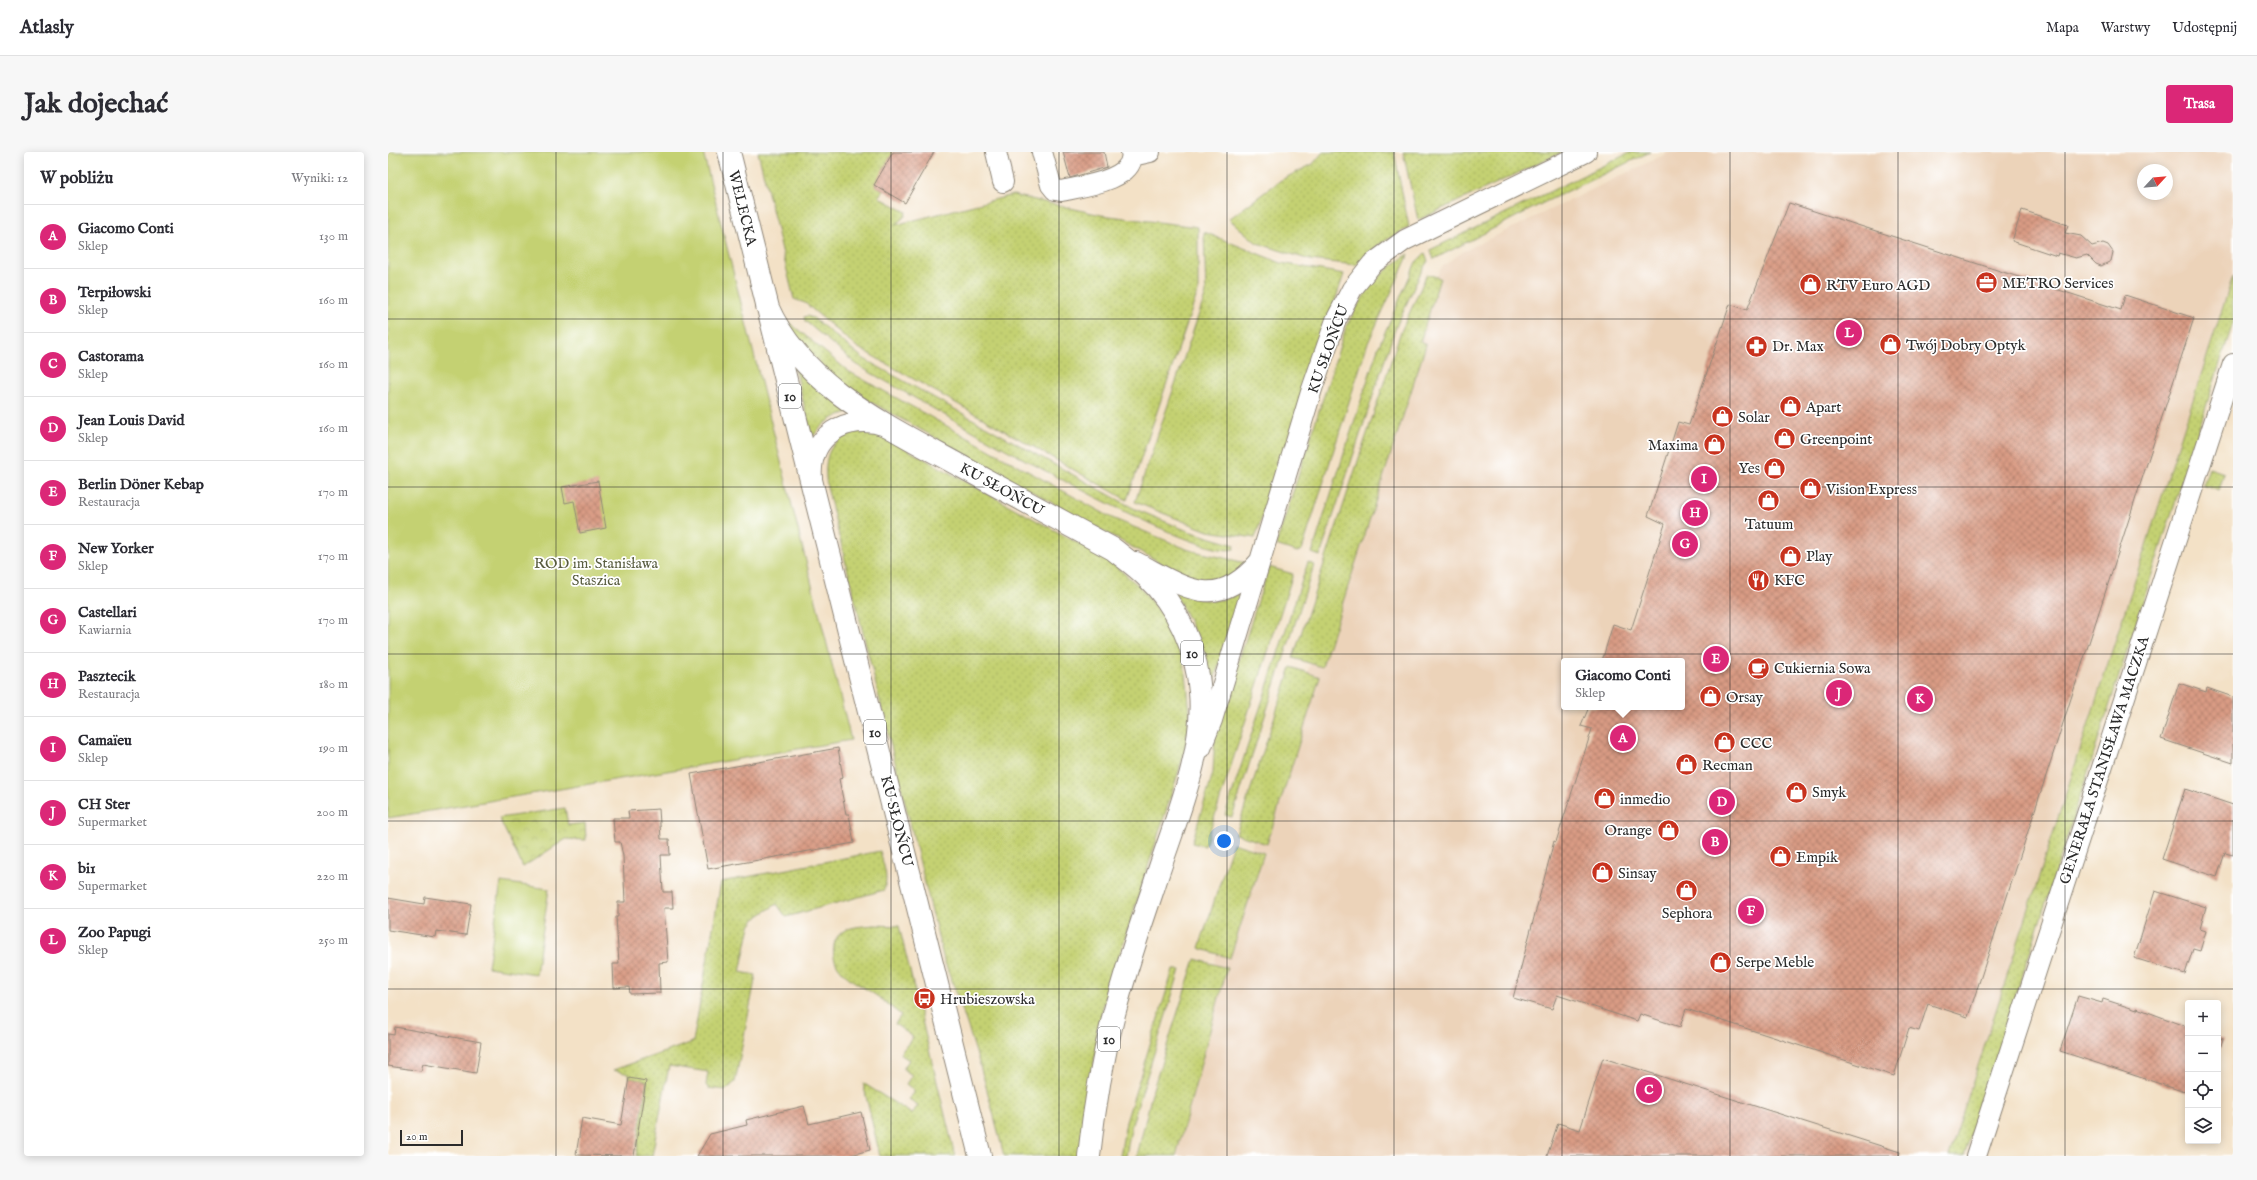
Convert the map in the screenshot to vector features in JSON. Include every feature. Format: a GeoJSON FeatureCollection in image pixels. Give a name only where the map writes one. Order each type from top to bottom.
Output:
{"type":"FeatureCollection","features":[{"type":"Feature","properties":{"kind":"main road","name":"WELECKA"},"geometry":{"type":"LineString","coordinates":[[729,152],[756,264]]}},
{"type":"Feature","properties":{"kind":"main road","name":"KU SŁOŃCU"},"geometry":{"type":"LineString","coordinates":[[756,264],[813,486],[980,1156]]}},
{"type":"Feature","properties":{"kind":"main road","name":"KU SŁOŃCU"},"geometry":{"type":"LineString","coordinates":[[767,306],[784,338],[816,376],[838,394],[892,428],[1113,550],[1133,564],[1156,586],[1178,618],[1190,646],[1200,691],[1200,732],[1187,784],[1114,1013],[1101,1074],[1089,1156]]}},
{"type":"Feature","properties":{"kind":"street"},"geometry":{"type":"LineString","coordinates":[[996,152],[1003,182]]}},
{"type":"Feature","properties":{"kind":"street"},"geometry":{"type":"LineString","coordinates":[[1042,152],[1051,185],[1055,190],[1061,191],[1115,178],[1126,170],[1138,153]]}},
{"type":"Feature","properties":{"kind":"street","name":"KU SŁOŃCU"},"geometry":{"type":"LineString","coordinates":[[1187,784],[1212,720],[1330,335],[1341,308],[1364,271],[1381,256],[1416,234],[1586,152]]}},
{"type":"Feature","properties":{"kind":"street","name":"GENERAŁA STANISŁAWA MACZKA"},"geometry":{"type":"LineString","coordinates":[[1976,1156],[2233,364]]}},
{"type":"Feature","properties":{"kind":"street","name":"KU SŁOŃCU"},"geometry":{"type":"LineString","coordinates":[[813,486],[811,474],[814,456],[820,442],[830,432],[839,426],[856,422],[878,423],[892,428]]}},
{"type":"Feature","properties":{"kind":"street","name":"KU SŁOŃCU"},"geometry":{"type":"LineString","coordinates":[[1113,550],[1182,586],[1202,592],[1218,591],[1233,585],[1244,578],[1261,559]]}},
{"type":"Feature","properties":{"kind":"shaded area"},"geometry":{"type":"Polygon","coordinates":[[[1670,152],[2233,152],[2233,298],[1959,1156],[1162,1156],[1197,1016],[1434,280],[1442,267],[1464,251],[1670,152]]]}},
{"type":"Feature","properties":{"kind":"green space","name":"ROD im. Stanisława Staszica"},"geometry":{"type":"Polygon","coordinates":[[[388,152],[703,152],[851,740],[388,818],[388,152]]]}},
{"type":"Feature","properties":{"kind":"green space"},"geometry":{"type":"Polygon","coordinates":[[[758,152],[893,152],[875,185],[883,190],[879,197],[906,212],[905,216],[895,225],[1013,195],[1101,215],[1198,227],[1198,291],[1127,500],[857,347],[805,303],[794,299],[758,152]]]}},
{"type":"Feature","properties":{"kind":"green space"},"geometry":{"type":"Polygon","coordinates":[[[1323,152],[1394,152],[1409,227],[1378,245],[1356,265],[1310,260],[1257,243],[1229,219],[1281,180],[1313,164],[1323,152]]]}},
{"type":"Feature","properties":{"kind":"green space"},"geometry":{"type":"Polygon","coordinates":[[[1403,152],[1563,152],[1418,220],[1403,152]]]}},
{"type":"Feature","properties":{"kind":"green space"},"geometry":{"type":"Polygon","coordinates":[[[1631,152],[1650,152],[1545,202],[1434,259],[1430,250],[1631,152]]]}},
{"type":"Feature","properties":{"kind":"green space"},"geometry":{"type":"Polygon","coordinates":[[[1204,232],[1281,263],[1344,274],[1255,538],[1208,531],[1135,502],[1206,293],[1204,232]]]}},
{"type":"Feature","properties":{"kind":"green space"},"geometry":{"type":"Polygon","coordinates":[[[1425,253],[1428,261],[1421,272],[1395,329],[1320,556],[1312,553],[1378,348],[1416,262],[1425,253]]]}},
{"type":"Feature","properties":{"kind":"green space"},"geometry":{"type":"Polygon","coordinates":[[[1409,254],[1367,345],[1302,550],[1297,552],[1276,545],[1346,327],[1365,294],[1372,285],[1388,269],[1409,254]]]}},
{"type":"Feature","properties":{"kind":"green space"},"geometry":{"type":"Polygon","coordinates":[[[1427,274],[1440,278],[1420,342],[1426,345],[1322,667],[1293,658],[1400,334],[1427,274]]]}},
{"type":"Feature","properties":{"kind":"green space"},"geometry":{"type":"Polygon","coordinates":[[[2233,276],[2233,323],[1964,1156],[1949,1156],[2233,276]]]}},
{"type":"Feature","properties":{"kind":"green space"},"geometry":{"type":"Polygon","coordinates":[[[807,316],[813,318],[864,359],[1135,509],[1188,531],[1235,545],[1234,549],[1209,547],[1168,531],[1115,507],[998,445],[856,364],[805,321],[804,317],[807,316]]]}},
{"type":"Feature","properties":{"kind":"green space"},"geometry":{"type":"Polygon","coordinates":[[[785,319],[848,371],[1112,518],[1189,550],[1246,563],[1232,575],[1215,580],[1196,579],[1179,573],[853,392],[833,376],[815,358],[785,319]]]}},
{"type":"Feature","properties":{"kind":"green space"},"geometry":{"type":"Polygon","coordinates":[[[794,363],[852,411],[829,420],[812,438],[794,363]]]}},
{"type":"Feature","properties":{"kind":"green space"},"geometry":{"type":"Polygon","coordinates":[[[861,431],[875,432],[1107,559],[1139,586],[1166,620],[1181,655],[1186,674],[1190,713],[1185,751],[1103,1006],[1079,1156],[1004,1156],[962,1008],[944,960],[827,487],[826,466],[830,450],[841,438],[861,431]]]}},
{"type":"Feature","properties":{"kind":"green space"},"geometry":{"type":"Polygon","coordinates":[[[2209,468],[2224,473],[2219,491],[2203,485],[2209,468]]]}},
{"type":"Feature","properties":{"kind":"green space"},"geometry":{"type":"Polygon","coordinates":[[[1308,562],[1314,565],[1232,817],[1225,815],[1308,562]]]}},
{"type":"Feature","properties":{"kind":"green space"},"geometry":{"type":"Polygon","coordinates":[[[1269,567],[1293,574],[1205,846],[1192,843],[1213,773],[1215,734],[1269,567]]]}},
{"type":"Feature","properties":{"kind":"green space"},"geometry":{"type":"Polygon","coordinates":[[[1173,590],[1192,597],[1208,600],[1224,599],[1243,591],[1211,689],[1205,662],[1197,638],[1173,590]]]}},
{"type":"Feature","properties":{"kind":"green space"},"geometry":{"type":"Polygon","coordinates":[[[1291,667],[1320,677],[1267,844],[1236,834],[1291,667]]]}},
{"type":"Feature","properties":{"kind":"green space"},"geometry":{"type":"Polygon","coordinates":[[[565,808],[568,825],[585,823],[586,840],[566,839],[523,867],[499,818],[565,808]]]}},
{"type":"Feature","properties":{"kind":"green space"},"geometry":{"type":"Polygon","coordinates":[[[1233,843],[1264,853],[1230,958],[1199,948],[1233,843]]]}},
{"type":"Feature","properties":{"kind":"green space"},"geometry":{"type":"Polygon","coordinates":[[[880,851],[886,875],[884,890],[786,917],[777,904],[758,916],[750,926],[740,972],[756,975],[735,1082],[726,1090],[708,1088],[706,1085],[708,1072],[669,1066],[652,1156],[636,1156],[647,1081],[629,1078],[629,1074],[613,1070],[693,1042],[721,882],[880,851]]]}},
{"type":"Feature","properties":{"kind":"green space"},"geometry":{"type":"Polygon","coordinates":[[[501,882],[549,889],[536,974],[488,967],[501,882]]]}},
{"type":"Feature","properties":{"kind":"green space"},"geometry":{"type":"Polygon","coordinates":[[[874,925],[899,926],[955,1156],[880,1156],[863,1083],[912,1114],[918,1105],[909,1099],[915,1091],[906,1084],[912,1075],[903,1069],[909,1060],[900,1054],[913,1037],[895,1024],[901,1015],[877,996],[845,975],[836,962],[834,954],[836,939],[844,931],[855,927],[874,925]]]}},
{"type":"Feature","properties":{"kind":"green space"},"geometry":{"type":"Polygon","coordinates":[[[1195,959],[1227,968],[1176,1156],[1137,1156],[1153,1089],[1195,959]]]}},
{"type":"Feature","properties":{"kind":"green space"},"geometry":{"type":"Polygon","coordinates":[[[1173,970],[1180,970],[1132,1124],[1126,1156],[1120,1156],[1126,1122],[1173,970]]]}},
{"type":"Feature","properties":{"kind":"building"},"geometry":{"type":"Polygon","coordinates":[[[893,152],[934,152],[905,203],[874,185],[893,152]]]}},
{"type":"Feature","properties":{"kind":"building"},"geometry":{"type":"Polygon","coordinates":[[[1063,152],[1104,152],[1107,167],[1070,178],[1063,152]]]}},
{"type":"Feature","properties":{"kind":"building"},"geometry":{"type":"Polygon","coordinates":[[[1789,203],[2121,310],[2125,295],[2194,318],[1968,1017],[1928,1004],[1919,1031],[1909,1028],[1894,1076],[1686,1009],[1680,1027],[1640,1014],[1637,1021],[1557,995],[1552,1009],[1513,998],[1554,841],[1556,842],[1592,729],[1581,726],[1588,710],[1685,710],[1685,658],[1603,658],[1613,624],[1631,630],[1665,524],[1648,516],[1678,422],[1689,425],[1730,304],[1747,310],[1789,203]]]}},
{"type":"Feature","properties":{"kind":"building"},"geometry":{"type":"Polygon","coordinates":[[[2022,210],[2068,225],[2065,233],[2081,236],[2092,246],[2103,243],[2108,245],[2113,252],[2111,261],[2101,266],[2096,264],[2087,255],[2076,258],[2058,253],[2057,256],[2012,241],[2022,210]]]}},
{"type":"Feature","properties":{"kind":"building"},"geometry":{"type":"Polygon","coordinates":[[[598,481],[606,528],[580,533],[574,501],[565,503],[562,487],[598,481]]]}},
{"type":"Feature","properties":{"kind":"building"},"geometry":{"type":"Polygon","coordinates":[[[2179,683],[2206,692],[2207,688],[2233,697],[2233,763],[2161,739],[2179,683]]]}},
{"type":"Feature","properties":{"kind":"building"},"geometry":{"type":"Polygon","coordinates":[[[838,748],[843,778],[839,779],[846,814],[849,814],[854,843],[708,869],[691,774],[838,748]]]}},
{"type":"Feature","properties":{"kind":"building"},"geometry":{"type":"Polygon","coordinates":[[[2185,789],[2233,805],[2233,855],[2225,853],[2217,877],[2162,859],[2185,789]]]}},
{"type":"Feature","properties":{"kind":"building"},"geometry":{"type":"Polygon","coordinates":[[[659,809],[661,839],[669,839],[670,855],[661,855],[663,892],[672,892],[673,908],[664,908],[668,962],[659,963],[660,993],[630,994],[629,987],[614,988],[613,964],[619,964],[616,917],[618,917],[618,902],[625,902],[623,856],[620,842],[615,842],[613,818],[629,818],[628,811],[659,809]]]}},
{"type":"Feature","properties":{"kind":"building"},"geometry":{"type":"Polygon","coordinates":[[[2155,891],[2206,907],[2200,929],[2206,931],[2200,951],[2193,949],[2185,974],[2134,958],[2155,891]]]}},
{"type":"Feature","properties":{"kind":"building"},"geometry":{"type":"Polygon","coordinates":[[[425,897],[471,904],[466,935],[436,931],[435,937],[388,930],[388,898],[424,904],[425,897]]]}},
{"type":"Feature","properties":{"kind":"building"},"geometry":{"type":"Polygon","coordinates":[[[2078,996],[2102,1003],[2103,999],[2137,1010],[2137,1008],[2185,1026],[2185,1092],[2060,1051],[2078,996]]]}},
{"type":"Feature","properties":{"kind":"building"},"geometry":{"type":"Polygon","coordinates":[[[395,1027],[481,1042],[476,1073],[423,1064],[421,1071],[388,1066],[388,1034],[394,1035],[395,1027]]]}},
{"type":"Feature","properties":{"kind":"building"},"geometry":{"type":"Polygon","coordinates":[[[1603,1058],[1900,1152],[1899,1156],[1547,1156],[1558,1123],[1580,1130],[1603,1058]]]}},
{"type":"Feature","properties":{"kind":"building"},"geometry":{"type":"Polygon","coordinates":[[[629,1078],[646,1081],[634,1156],[576,1155],[582,1118],[621,1125],[629,1078]]]}},
{"type":"Feature","properties":{"kind":"building"},"geometry":{"type":"Polygon","coordinates":[[[804,1106],[809,1124],[861,1112],[870,1150],[847,1156],[697,1156],[710,1134],[747,1125],[746,1120],[804,1106]]]}},
{"type":"Feature","properties":{"kind":"place","name":"METRO Services"},"geometry":{"type":"Point","coordinates":[1986,283]}},
{"type":"Feature","properties":{"kind":"place","name":"RTV Euro AGD"},"geometry":{"type":"Point","coordinates":[1810,285]}},
{"type":"Feature","properties":{"kind":"place","name":"Zoo Papugi"},"geometry":{"type":"Point","coordinates":[1849,333]}},
{"type":"Feature","properties":{"kind":"place","name":"Twój Dobry Optyk"},"geometry":{"type":"Point","coordinates":[1890,345]}},
{"type":"Feature","properties":{"kind":"place","name":"Dr. Max"},"geometry":{"type":"Point","coordinates":[1757,346]}},
{"type":"Feature","properties":{"kind":"place","name":"Apart"},"geometry":{"type":"Point","coordinates":[1790,407]}},
{"type":"Feature","properties":{"kind":"place","name":"Solar"},"geometry":{"type":"Point","coordinates":[1722,417]}},
{"type":"Feature","properties":{"kind":"place","name":"Greenpoint"},"geometry":{"type":"Point","coordinates":[1785,439]}},
{"type":"Feature","properties":{"kind":"place","name":"Maxima"},"geometry":{"type":"Point","coordinates":[1714,445]}},
{"type":"Feature","properties":{"kind":"place","name":"Yes"},"geometry":{"type":"Point","coordinates":[1775,468]}},
{"type":"Feature","properties":{"kind":"place","name":"Camaïeu"},"geometry":{"type":"Point","coordinates":[1704,479]}},
{"type":"Feature","properties":{"kind":"place","name":"Vision Express"},"geometry":{"type":"Point","coordinates":[1810,489]}},
{"type":"Feature","properties":{"kind":"place","name":"Tatuum"},"geometry":{"type":"Point","coordinates":[1769,501]}},
{"type":"Feature","properties":{"kind":"place","name":"Pasztecik"},"geometry":{"type":"Point","coordinates":[1695,513]}},
{"type":"Feature","properties":{"kind":"place","name":"Castellari"},"geometry":{"type":"Point","coordinates":[1685,544]}},
{"type":"Feature","properties":{"kind":"place","name":"Play"},"geometry":{"type":"Point","coordinates":[1790,556]}},
{"type":"Feature","properties":{"kind":"place","name":"KFC"},"geometry":{"type":"Point","coordinates":[1758,580]}},
{"type":"Feature","properties":{"kind":"place","name":"Berlin Döner Kebap"},"geometry":{"type":"Point","coordinates":[1716,659]}},
{"type":"Feature","properties":{"kind":"place","name":"Cukiernia Sowa"},"geometry":{"type":"Point","coordinates":[1758,668]}},
{"type":"Feature","properties":{"kind":"place","name":"CH Ster"},"geometry":{"type":"Point","coordinates":[1839,693]}},
{"type":"Feature","properties":{"kind":"place","name":"Orsay"},"geometry":{"type":"Point","coordinates":[1710,697]}},
{"type":"Feature","properties":{"kind":"place","name":"bi1"},"geometry":{"type":"Point","coordinates":[1920,699]}},
{"type":"Feature","properties":{"kind":"place","name":"Giacomo Conti"},"geometry":{"type":"Point","coordinates":[1623,738]}},
{"type":"Feature","properties":{"kind":"place","name":"CCC"},"geometry":{"type":"Point","coordinates":[1725,743]}},
{"type":"Feature","properties":{"kind":"place","name":"Recman"},"geometry":{"type":"Point","coordinates":[1687,765]}},
{"type":"Feature","properties":{"kind":"place","name":"Smyk"},"geometry":{"type":"Point","coordinates":[1797,792]}},
{"type":"Feature","properties":{"kind":"place","name":"inmedio"},"geometry":{"type":"Point","coordinates":[1605,799]}},
{"type":"Feature","properties":{"kind":"place","name":"Jean Louis David"},"geometry":{"type":"Point","coordinates":[1722,802]}},
{"type":"Feature","properties":{"kind":"place","name":"Orange"},"geometry":{"type":"Point","coordinates":[1668,830]}},
{"type":"Feature","properties":{"kind":"place","name":"Terpiłowski"},"geometry":{"type":"Point","coordinates":[1715,842]}},
{"type":"Feature","properties":{"kind":"place","name":"Empik"},"geometry":{"type":"Point","coordinates":[1781,857]}},
{"type":"Feature","properties":{"kind":"place","name":"Sinsay"},"geometry":{"type":"Point","coordinates":[1603,873]}},
{"type":"Feature","properties":{"kind":"place","name":"Sephora"},"geometry":{"type":"Point","coordinates":[1687,890]}},
{"type":"Feature","properties":{"kind":"place","name":"New Yorker"},"geometry":{"type":"Point","coordinates":[1751,911]}},
{"type":"Feature","properties":{"kind":"place","name":"Serpe Meble"},"geometry":{"type":"Point","coordinates":[1721,962]}},
{"type":"Feature","properties":{"kind":"place","name":"Hrubieszowska"},"geometry":{"type":"Point","coordinates":[924,999]}},
{"type":"Feature","properties":{"kind":"place","name":"Castorama"},"geometry":{"type":"Point","coordinates":[1649,1090]}}]}
